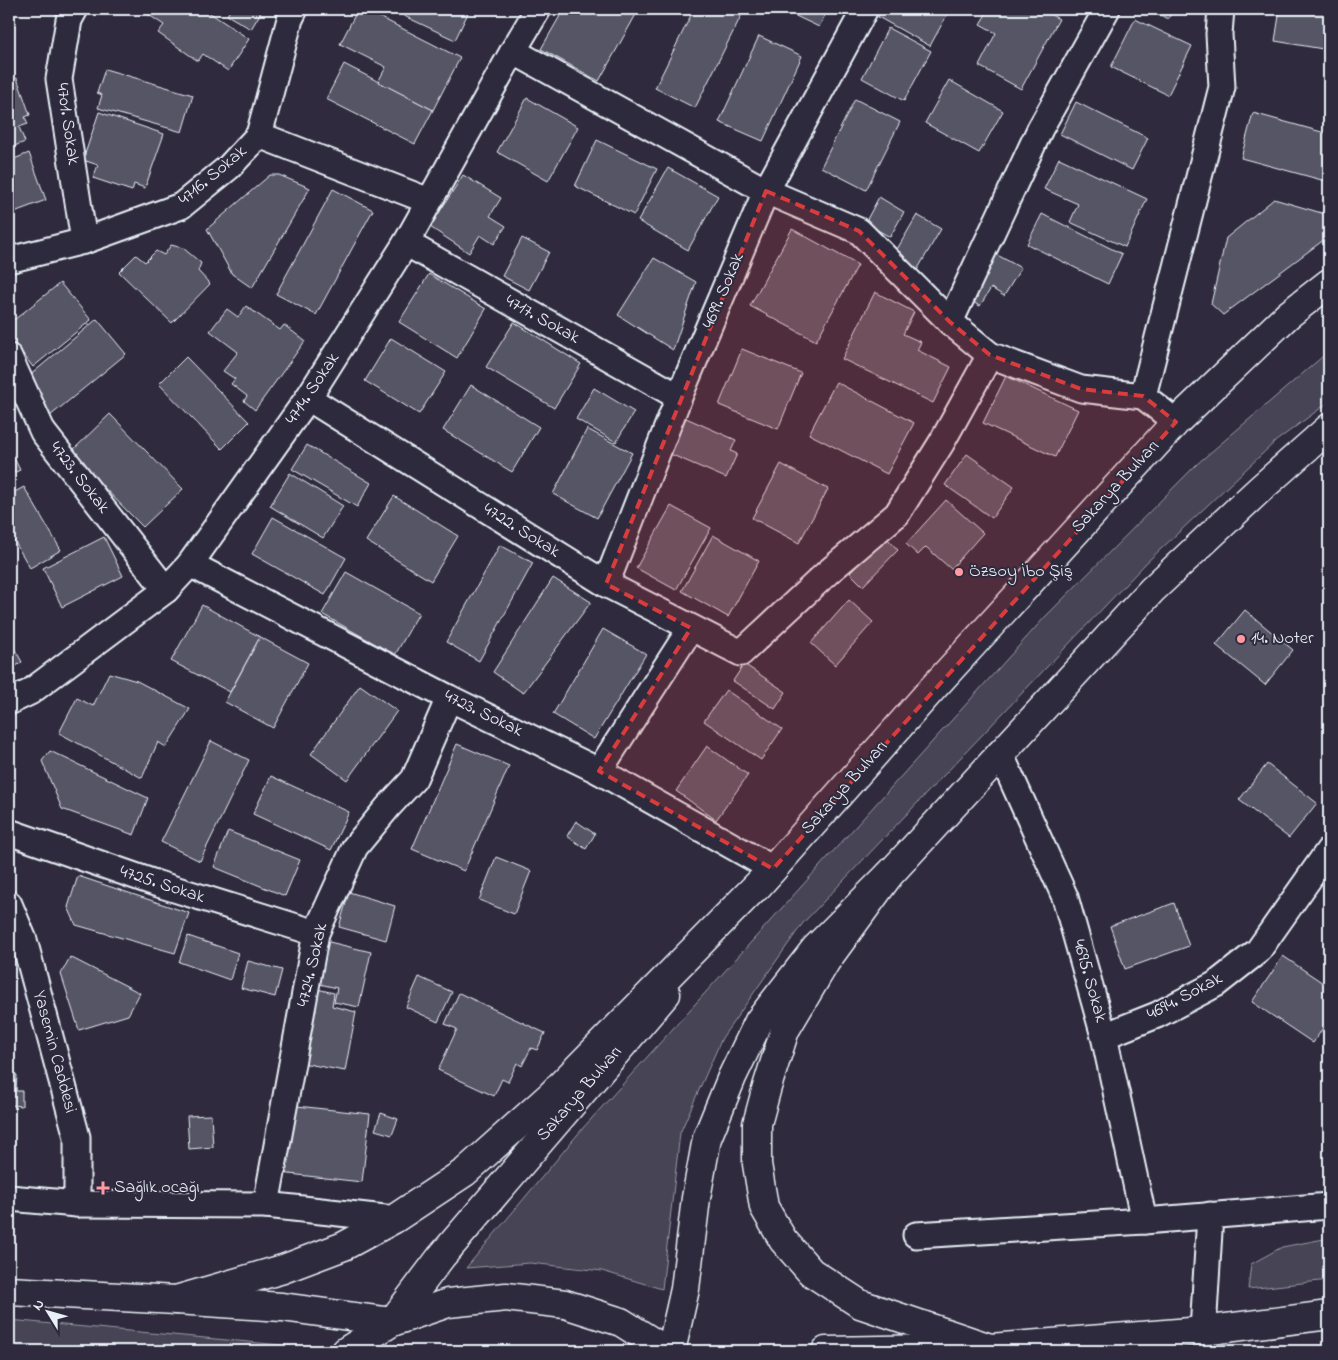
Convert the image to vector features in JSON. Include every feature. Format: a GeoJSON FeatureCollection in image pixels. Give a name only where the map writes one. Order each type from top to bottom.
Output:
{"type":"FeatureCollection","features":[{"type":"Feature","properties":{"kind":"main road","name":"Sakarya Bulvarı"},"geometry":{"type":"LineString","coordinates":[[392,1322],[441,1256],[773,869],[933,688],[1176,422],[1288,315],[1329,282]]}},
{"type":"Feature","properties":{"kind":"main road"},"geometry":{"type":"LineString","coordinates":[[671,1351],[685,1289],[696,1198],[707,1138],[732,1076],[759,1021],[815,949],[889,875],[1152,590],[1259,490],[1329,428]]}},
{"type":"Feature","properties":{"kind":"main road"},"geometry":{"type":"LineString","coordinates":[[176,1300],[283,1269],[344,1246],[394,1219],[465,1172],[550,1096],[773,869]]}},
{"type":"Feature","properties":{"kind":"main road"},"geometry":{"type":"LineString","coordinates":[[889,875],[826,961],[785,1030],[757,1124],[757,1164],[764,1207],[783,1240],[811,1272],[860,1304],[990,1348]]}},
{"type":"Feature","properties":{"kind":"main road"},"geometry":{"type":"LineString","coordinates":[[9,1291],[282,1307],[392,1322]]}},
{"type":"Feature","properties":{"kind":"main road"},"geometry":{"type":"LineString","coordinates":[[346,1351],[392,1322],[448,1304],[506,1297],[565,1304],[621,1322],[667,1351]]}},
{"type":"Feature","properties":{"kind":"main road"},"geometry":{"type":"LineString","coordinates":[[826,1351],[990,1348],[1202,1331],[1329,1314]]}},
{"type":"Feature","properties":{"kind":"street","name":"4701. Sokak"},"geometry":{"type":"LineString","coordinates":[[75,9],[69,20],[59,79],[84,241]]}},
{"type":"Feature","properties":{"kind":"street","name":"4716. Sokak"},"geometry":{"type":"LineString","coordinates":[[9,260],[84,241],[181,206],[229,168],[259,135],[290,19],[295,9]]}},
{"type":"Feature","properties":{"kind":"street","name":"4714. Sokak"},"geometry":{"type":"LineString","coordinates":[[9,702],[30,692],[166,590],[190,564],[308,398],[406,243],[538,9]]}},
{"type":"Feature","properties":{"kind":"street","name":"4699. Sokak"},"geometry":{"type":"LineString","coordinates":[[606,584],[679,397],[766,191],[865,9]]}},
{"type":"Feature","properties":{"kind":"street"},"geometry":{"type":"LineString","coordinates":[[950,322],[1040,128],[1107,9]]}},
{"type":"Feature","properties":{"kind":"street"},"geometry":{"type":"LineString","coordinates":[[1143,396],[1222,87],[1219,34],[1221,9]]}},
{"type":"Feature","properties":{"kind":"street"},"geometry":{"type":"LineString","coordinates":[[513,51],[766,191],[859,230],[950,322],[990,355],[1081,388],[1143,396],[1176,422]]}},
{"type":"Feature","properties":{"kind":"street"},"geometry":{"type":"LineString","coordinates":[[259,135],[429,201]]}},
{"type":"Feature","properties":{"kind":"street","name":"4717. Sokak"},"geometry":{"type":"LineString","coordinates":[[406,243],[679,397]]}},
{"type":"Feature","properties":{"kind":"street","name":"4722. Sokak"},"geometry":{"type":"LineString","coordinates":[[308,398],[606,584],[741,653],[827,573],[897,514],[942,442],[990,355]]}},
{"type":"Feature","properties":{"kind":"street","name":"4723. Sokak"},"geometry":{"type":"LineString","coordinates":[[9,357],[43,432],[166,590]]}},
{"type":"Feature","properties":{"kind":"street","name":"4723. Sokak"},"geometry":{"type":"LineString","coordinates":[[190,564],[449,698],[600,771],[773,869]]}},
{"type":"Feature","properties":{"kind":"street"},"geometry":{"type":"LineString","coordinates":[[600,771],[691,628]]}},
{"type":"Feature","properties":{"kind":"street","name":"4724. Sokak"},"geometry":{"type":"LineString","coordinates":[[266,1205],[316,933],[355,846],[414,779],[449,698]]}},
{"type":"Feature","properties":{"kind":"street","name":"4695. Sokak"},"geometry":{"type":"LineString","coordinates":[[1000,753],[1064,898],[1104,1036],[1144,1221]]}},
{"type":"Feature","properties":{"kind":"street","name":"4725. Sokak"},"geometry":{"type":"LineString","coordinates":[[9,832],[155,883],[316,933]]}},
{"type":"Feature","properties":{"kind":"street","name":"4694. Sokak"},"geometry":{"type":"LineString","coordinates":[[1104,1036],[1157,1015],[1216,984],[1258,951],[1329,850]]}},
{"type":"Feature","properties":{"kind":"street","name":"Yasemin Caddesi"},"geometry":{"type":"LineString","coordinates":[[9,904],[16,940],[77,1137],[77,1204]]}},
{"type":"Feature","properties":{"kind":"street"},"geometry":{"type":"LineString","coordinates":[[9,1198],[77,1204],[266,1205],[394,1219]]}},
{"type":"Feature","properties":{"kind":"street"},"geometry":{"type":"LineString","coordinates":[[916,1235],[1144,1221],[1329,1206]]}},
{"type":"Feature","properties":{"kind":"street"},"geometry":{"type":"LineString","coordinates":[[1202,1331],[1210,1215]]}},
{"type":"Feature","properties":{"kind":"highlighted area"},"geometry":{"type":"Polygon","coordinates":[[[766,191],[859,231],[950,322],[990,355],[1081,389],[1143,396],[1176,422],[773,869],[599,771],[691,628],[606,584],[766,191]]]}},
{"type":"Feature","properties":{"kind":"shaded area"},"geometry":{"type":"Polygon","coordinates":[[[1329,351],[1329,402],[1276,441],[1146,563],[803,923],[722,1038],[680,1133],[662,1289],[602,1271],[530,1263],[466,1268],[583,1128],[1045,617],[1197,464],[1329,351]]]}},
{"type":"Feature","properties":{"kind":"shaded area"},"geometry":{"type":"Polygon","coordinates":[[[1329,1238],[1329,1280],[1248,1289],[1251,1264],[1282,1247],[1329,1238]]]}},
{"type":"Feature","properties":{"kind":"shaded area"},"geometry":{"type":"Polygon","coordinates":[[[9,1320],[292,1346],[287,1351],[9,1351],[9,1320]]]}},
{"type":"Feature","properties":{"kind":"building"},"geometry":{"type":"Polygon","coordinates":[[[9,9],[17,9],[9,25],[9,9]]]}},
{"type":"Feature","properties":{"kind":"building"},"geometry":{"type":"Polygon","coordinates":[[[140,9],[204,9],[249,39],[228,71],[203,54],[198,61],[158,33],[164,25],[140,9]]]}},
{"type":"Feature","properties":{"kind":"building"},"geometry":{"type":"Polygon","coordinates":[[[231,9],[263,9],[251,29],[227,15],[231,9]]]}},
{"type":"Feature","properties":{"kind":"building"},"geometry":{"type":"Polygon","coordinates":[[[358,9],[364,9],[460,58],[433,110],[378,82],[386,67],[340,44],[358,9]]]}},
{"type":"Feature","properties":{"kind":"building"},"geometry":{"type":"Polygon","coordinates":[[[403,9],[470,9],[455,40],[400,14],[403,9]]]}},
{"type":"Feature","properties":{"kind":"building"},"geometry":{"type":"Polygon","coordinates":[[[564,9],[639,9],[599,81],[541,49],[564,9]]]}},
{"type":"Feature","properties":{"kind":"building"},"geometry":{"type":"Polygon","coordinates":[[[694,9],[730,9],[742,14],[695,108],[655,88],[694,9]]]}},
{"type":"Feature","properties":{"kind":"building"},"geometry":{"type":"Polygon","coordinates":[[[781,9],[828,9],[819,27],[781,9]]]}},
{"type":"Feature","properties":{"kind":"building"},"geometry":{"type":"Polygon","coordinates":[[[883,9],[944,9],[949,11],[930,46],[878,17],[883,9]]]}},
{"type":"Feature","properties":{"kind":"building"},"geometry":{"type":"Polygon","coordinates":[[[989,9],[1040,9],[1059,19],[1021,89],[979,66],[996,33],[980,24],[989,9]]]}},
{"type":"Feature","properties":{"kind":"building"},"geometry":{"type":"Polygon","coordinates":[[[1149,9],[1174,9],[1168,19],[1149,9]]]}},
{"type":"Feature","properties":{"kind":"building"},"geometry":{"type":"Polygon","coordinates":[[[1280,9],[1312,9],[1329,12],[1329,50],[1275,41],[1280,9]]]}},
{"type":"Feature","properties":{"kind":"building"},"geometry":{"type":"Polygon","coordinates":[[[1135,19],[1192,46],[1168,95],[1111,67],[1135,19]]]}},
{"type":"Feature","properties":{"kind":"building"},"geometry":{"type":"Polygon","coordinates":[[[888,28],[931,51],[904,101],[862,78],[888,28]]]}},
{"type":"Feature","properties":{"kind":"building"},"geometry":{"type":"Polygon","coordinates":[[[759,36],[802,56],[763,141],[719,122],[759,36]]]}},
{"type":"Feature","properties":{"kind":"building"},"geometry":{"type":"Polygon","coordinates":[[[344,64],[433,110],[415,144],[326,99],[344,64]]]}},
{"type":"Feature","properties":{"kind":"building"},"geometry":{"type":"Polygon","coordinates":[[[105,69],[193,95],[182,132],[98,108],[102,95],[97,93],[105,69]]]}},
{"type":"Feature","properties":{"kind":"building"},"geometry":{"type":"Polygon","coordinates":[[[17,78],[30,115],[25,117],[28,124],[19,127],[25,142],[9,148],[9,81],[17,78]]]}},
{"type":"Feature","properties":{"kind":"building"},"geometry":{"type":"Polygon","coordinates":[[[949,80],[1003,111],[979,153],[925,123],[949,80]]]}},
{"type":"Feature","properties":{"kind":"building"},"geometry":{"type":"Polygon","coordinates":[[[527,98],[578,127],[548,181],[497,152],[527,98]]]}},
{"type":"Feature","properties":{"kind":"building"},"geometry":{"type":"Polygon","coordinates":[[[855,99],[900,122],[866,190],[821,167],[855,99]]]}},
{"type":"Feature","properties":{"kind":"building"},"geometry":{"type":"Polygon","coordinates":[[[1076,102],[1148,138],[1132,170],[1060,134],[1076,102]]]}},
{"type":"Feature","properties":{"kind":"building"},"geometry":{"type":"Polygon","coordinates":[[[99,112],[164,134],[145,188],[134,184],[132,191],[93,178],[98,165],[83,160],[99,112]]]}},
{"type":"Feature","properties":{"kind":"building"},"geometry":{"type":"Polygon","coordinates":[[[1253,113],[1329,134],[1329,182],[1241,158],[1253,113]]]}},
{"type":"Feature","properties":{"kind":"building"},"geometry":{"type":"Polygon","coordinates":[[[597,140],[657,169],[634,215],[575,186],[597,140]]]}},
{"type":"Feature","properties":{"kind":"building"},"geometry":{"type":"Polygon","coordinates":[[[29,153],[46,200],[9,214],[9,161],[29,153]]]}},
{"type":"Feature","properties":{"kind":"building"},"geometry":{"type":"Polygon","coordinates":[[[1059,158],[1147,199],[1125,247],[1070,222],[1078,204],[1044,189],[1059,158]]]}},
{"type":"Feature","properties":{"kind":"building"},"geometry":{"type":"Polygon","coordinates":[[[668,168],[718,196],[688,250],[638,221],[668,168]]]}},
{"type":"Feature","properties":{"kind":"building"},"geometry":{"type":"Polygon","coordinates":[[[270,175],[279,175],[310,188],[252,288],[232,274],[207,229],[270,175]]]}},
{"type":"Feature","properties":{"kind":"building"},"geometry":{"type":"Polygon","coordinates":[[[463,175],[501,198],[490,216],[506,226],[494,244],[480,235],[469,253],[430,227],[463,175]]]}},
{"type":"Feature","properties":{"kind":"building"},"geometry":{"type":"Polygon","coordinates":[[[333,189],[373,210],[316,315],[276,294],[333,189]]]}},
{"type":"Feature","properties":{"kind":"building"},"geometry":{"type":"Polygon","coordinates":[[[879,197],[904,212],[890,237],[865,223],[879,197]]]}},
{"type":"Feature","properties":{"kind":"building"},"geometry":{"type":"Polygon","coordinates":[[[1274,199],[1325,214],[1329,219],[1329,236],[1223,315],[1211,304],[1226,238],[1274,199]]]}},
{"type":"Feature","properties":{"kind":"building"},"geometry":{"type":"Polygon","coordinates":[[[1042,214],[1122,254],[1108,284],[1027,244],[1042,214]]]}},
{"type":"Feature","properties":{"kind":"building"},"geometry":{"type":"Polygon","coordinates":[[[917,215],[941,229],[916,272],[892,258],[917,215]]]}},
{"type":"Feature","properties":{"kind":"building"},"geometry":{"type":"Polygon","coordinates":[[[792,229],[858,265],[816,341],[750,306],[792,229]]]}},
{"type":"Feature","properties":{"kind":"building"},"geometry":{"type":"Polygon","coordinates":[[[522,238],[549,252],[529,290],[502,276],[522,238]]]}},
{"type":"Feature","properties":{"kind":"building"},"geometry":{"type":"Polygon","coordinates":[[[171,245],[183,248],[201,263],[198,271],[210,284],[172,323],[119,272],[136,255],[145,262],[156,251],[164,255],[171,245]]]}},
{"type":"Feature","properties":{"kind":"building"},"geometry":{"type":"Polygon","coordinates":[[[990,251],[1021,268],[1004,296],[991,288],[980,306],[963,297],[990,251]]]}},
{"type":"Feature","properties":{"kind":"building"},"geometry":{"type":"Polygon","coordinates":[[[654,258],[696,282],[673,350],[618,315],[654,258]]]}},
{"type":"Feature","properties":{"kind":"building"},"geometry":{"type":"Polygon","coordinates":[[[429,274],[486,309],[457,358],[399,322],[429,274]]]}},
{"type":"Feature","properties":{"kind":"building"},"geometry":{"type":"Polygon","coordinates":[[[60,283],[91,320],[33,367],[9,336],[9,324],[60,283]]]}},
{"type":"Feature","properties":{"kind":"building"},"geometry":{"type":"Polygon","coordinates":[[[875,292],[914,312],[903,334],[921,342],[917,350],[951,367],[933,403],[842,359],[875,292]]]}},
{"type":"Feature","properties":{"kind":"building"},"geometry":{"type":"Polygon","coordinates":[[[246,306],[280,330],[284,325],[305,341],[255,410],[244,401],[247,396],[231,384],[235,379],[223,371],[238,352],[210,331],[227,309],[238,317],[246,306]]]}},
{"type":"Feature","properties":{"kind":"building"},"geometry":{"type":"Polygon","coordinates":[[[97,319],[126,354],[50,416],[22,382],[97,319]]]}},
{"type":"Feature","properties":{"kind":"building"},"geometry":{"type":"Polygon","coordinates":[[[514,322],[581,364],[554,408],[486,367],[514,322]]]}},
{"type":"Feature","properties":{"kind":"building"},"geometry":{"type":"Polygon","coordinates":[[[391,338],[446,372],[419,414],[365,381],[391,338]]]}},
{"type":"Feature","properties":{"kind":"building"},"geometry":{"type":"Polygon","coordinates":[[[742,349],[801,373],[778,429],[719,405],[742,349]]]}},
{"type":"Feature","properties":{"kind":"building"},"geometry":{"type":"Polygon","coordinates":[[[186,357],[249,422],[222,449],[159,384],[186,357]]]}},
{"type":"Feature","properties":{"kind":"building"},"geometry":{"type":"Polygon","coordinates":[[[1006,376],[1078,410],[1055,457],[983,423],[1006,376]]]}},
{"type":"Feature","properties":{"kind":"building"},"geometry":{"type":"Polygon","coordinates":[[[836,382],[914,423],[887,474],[809,434],[836,382]]]}},
{"type":"Feature","properties":{"kind":"building"},"geometry":{"type":"Polygon","coordinates":[[[471,385],[539,427],[512,472],[443,430],[471,385]]]}},
{"type":"Feature","properties":{"kind":"building"},"geometry":{"type":"Polygon","coordinates":[[[594,388],[634,412],[616,442],[576,419],[594,388]]]}},
{"type":"Feature","properties":{"kind":"building"},"geometry":{"type":"Polygon","coordinates":[[[110,414],[183,489],[143,527],[70,453],[110,414]]]}},
{"type":"Feature","properties":{"kind":"building"},"geometry":{"type":"Polygon","coordinates":[[[686,418],[736,440],[731,451],[737,454],[726,478],[670,454],[686,418]]]}},
{"type":"Feature","properties":{"kind":"building"},"geometry":{"type":"Polygon","coordinates":[[[587,429],[632,453],[597,518],[553,494],[587,429]]]}},
{"type":"Feature","properties":{"kind":"building"},"geometry":{"type":"Polygon","coordinates":[[[307,445],[371,483],[357,507],[292,469],[307,445]]]}},
{"type":"Feature","properties":{"kind":"building"},"geometry":{"type":"Polygon","coordinates":[[[9,448],[20,470],[9,475],[9,448]]]}},
{"type":"Feature","properties":{"kind":"building"},"geometry":{"type":"Polygon","coordinates":[[[967,454],[1014,487],[992,518],[945,485],[967,454]]]}},
{"type":"Feature","properties":{"kind":"building"},"geometry":{"type":"Polygon","coordinates":[[[781,464],[828,489],[799,543],[752,518],[781,464]]]}},
{"type":"Feature","properties":{"kind":"building"},"geometry":{"type":"Polygon","coordinates":[[[290,473],[343,506],[323,538],[270,506],[290,473]]]}},
{"type":"Feature","properties":{"kind":"building"},"geometry":{"type":"Polygon","coordinates":[[[24,487],[61,550],[30,568],[9,532],[9,495],[24,487]]]}},
{"type":"Feature","properties":{"kind":"building"},"geometry":{"type":"Polygon","coordinates":[[[394,496],[458,536],[431,581],[366,541],[394,496]]]}},
{"type":"Feature","properties":{"kind":"building"},"geometry":{"type":"Polygon","coordinates":[[[946,500],[983,533],[951,569],[926,547],[918,555],[906,544],[946,500]]]}},
{"type":"Feature","properties":{"kind":"building"},"geometry":{"type":"Polygon","coordinates":[[[671,506],[711,528],[676,590],[636,568],[671,506]]]}},
{"type":"Feature","properties":{"kind":"building"},"geometry":{"type":"Polygon","coordinates":[[[273,517],[346,558],[325,595],[252,554],[273,517]]]}},
{"type":"Feature","properties":{"kind":"building"},"geometry":{"type":"Polygon","coordinates":[[[713,535],[759,561],[728,617],[682,591],[713,535]]]}},
{"type":"Feature","properties":{"kind":"building"},"geometry":{"type":"Polygon","coordinates":[[[104,537],[123,576],[62,607],[43,568],[104,537]]]}},
{"type":"Feature","properties":{"kind":"building"},"geometry":{"type":"Polygon","coordinates":[[[886,537],[898,550],[863,586],[850,573],[886,537]]]}},
{"type":"Feature","properties":{"kind":"building"},"geometry":{"type":"Polygon","coordinates":[[[500,545],[533,563],[479,661],[446,642],[500,545]]]}},
{"type":"Feature","properties":{"kind":"building"},"geometry":{"type":"Polygon","coordinates":[[[346,572],[419,613],[395,655],[322,614],[346,572]]]}},
{"type":"Feature","properties":{"kind":"building"},"geometry":{"type":"Polygon","coordinates":[[[553,578],[591,602],[523,693],[493,672],[553,578]]]}},
{"type":"Feature","properties":{"kind":"building"},"geometry":{"type":"Polygon","coordinates":[[[849,600],[873,622],[835,665],[811,643],[849,600]]]}},
{"type":"Feature","properties":{"kind":"building"},"geometry":{"type":"Polygon","coordinates":[[[202,605],[260,637],[230,692],[171,661],[202,605]]]}},
{"type":"Feature","properties":{"kind":"building"},"geometry":{"type":"Polygon","coordinates":[[[1245,610],[1293,650],[1265,685],[1216,645],[1245,610]]]}},
{"type":"Feature","properties":{"kind":"building"},"geometry":{"type":"Polygon","coordinates":[[[603,629],[646,654],[594,739],[553,714],[603,629]]]}},
{"type":"Feature","properties":{"kind":"building"},"geometry":{"type":"Polygon","coordinates":[[[260,637],[308,663],[273,728],[225,702],[260,637]]]}},
{"type":"Feature","properties":{"kind":"building"},"geometry":{"type":"Polygon","coordinates":[[[9,639],[22,662],[9,671],[9,639]]]}},
{"type":"Feature","properties":{"kind":"building"},"geometry":{"type":"Polygon","coordinates":[[[744,664],[786,692],[775,709],[733,681],[744,664]]]}},
{"type":"Feature","properties":{"kind":"building"},"geometry":{"type":"Polygon","coordinates":[[[109,673],[137,681],[190,709],[166,747],[158,742],[142,778],[59,733],[77,698],[93,706],[109,673]]]}},
{"type":"Feature","properties":{"kind":"building"},"geometry":{"type":"Polygon","coordinates":[[[360,685],[397,711],[347,780],[311,754],[360,685]]]}},
{"type":"Feature","properties":{"kind":"building"},"geometry":{"type":"Polygon","coordinates":[[[726,690],[782,729],[761,760],[704,721],[726,690]]]}},
{"type":"Feature","properties":{"kind":"building"},"geometry":{"type":"Polygon","coordinates":[[[211,741],[249,760],[200,861],[161,842],[211,741]]]}},
{"type":"Feature","properties":{"kind":"building"},"geometry":{"type":"Polygon","coordinates":[[[457,744],[509,766],[464,871],[412,849],[457,744]]]}},
{"type":"Feature","properties":{"kind":"building"},"geometry":{"type":"Polygon","coordinates":[[[707,746],[748,775],[716,820],[676,791],[707,746]]]}},
{"type":"Feature","properties":{"kind":"building"},"geometry":{"type":"Polygon","coordinates":[[[50,751],[148,798],[134,835],[62,809],[42,761],[50,751]]]}},
{"type":"Feature","properties":{"kind":"building"},"geometry":{"type":"Polygon","coordinates":[[[1267,764],[1317,803],[1289,838],[1239,800],[1267,764]]]}},
{"type":"Feature","properties":{"kind":"building"},"geometry":{"type":"Polygon","coordinates":[[[271,776],[349,812],[331,850],[253,814],[271,776]]]}},
{"type":"Feature","properties":{"kind":"building"},"geometry":{"type":"Polygon","coordinates":[[[576,821],[595,834],[586,849],[567,836],[576,821]]]}},
{"type":"Feature","properties":{"kind":"building"},"geometry":{"type":"Polygon","coordinates":[[[228,831],[300,860],[285,896],[214,867],[228,831]]]}},
{"type":"Feature","properties":{"kind":"building"},"geometry":{"type":"Polygon","coordinates":[[[496,857],[531,871],[514,914],[479,900],[496,857]]]}},
{"type":"Feature","properties":{"kind":"building"},"geometry":{"type":"Polygon","coordinates":[[[78,876],[189,913],[175,953],[76,925],[68,907],[78,876]]]}},
{"type":"Feature","properties":{"kind":"building"},"geometry":{"type":"Polygon","coordinates":[[[349,892],[395,906],[386,940],[339,927],[349,892]]]}},
{"type":"Feature","properties":{"kind":"building"},"geometry":{"type":"Polygon","coordinates":[[[1174,903],[1189,946],[1125,969],[1110,926],[1174,903]]]}},
{"type":"Feature","properties":{"kind":"building"},"geometry":{"type":"Polygon","coordinates":[[[188,936],[238,953],[230,980],[179,962],[188,936]]]}},
{"type":"Feature","properties":{"kind":"building"},"geometry":{"type":"Polygon","coordinates":[[[325,941],[371,952],[359,1007],[334,1002],[337,988],[315,983],[325,941]]]}},
{"type":"Feature","properties":{"kind":"building"},"geometry":{"type":"Polygon","coordinates":[[[1283,956],[1329,987],[1329,1019],[1313,1043],[1252,1002],[1283,956]]]}},
{"type":"Feature","properties":{"kind":"building"},"geometry":{"type":"Polygon","coordinates":[[[70,957],[140,993],[128,1015],[79,1030],[61,974],[70,957]]]}},
{"type":"Feature","properties":{"kind":"building"},"geometry":{"type":"Polygon","coordinates":[[[248,961],[282,970],[275,997],[241,988],[248,961]]]}},
{"type":"Feature","properties":{"kind":"building"},"geometry":{"type":"Polygon","coordinates":[[[419,977],[452,992],[438,1022],[406,1007],[419,977]]]}},
{"type":"Feature","properties":{"kind":"building"},"geometry":{"type":"Polygon","coordinates":[[[317,989],[334,993],[332,1006],[356,1012],[345,1071],[302,1063],[317,989]]]}},
{"type":"Feature","properties":{"kind":"building"},"geometry":{"type":"Polygon","coordinates":[[[459,993],[545,1033],[537,1050],[531,1048],[522,1066],[517,1063],[508,1082],[502,1079],[494,1096],[438,1070],[457,1029],[445,1024],[459,993]]]}},
{"type":"Feature","properties":{"kind":"building"},"geometry":{"type":"Polygon","coordinates":[[[9,1059],[12,1059],[11,1074],[17,1075],[16,1091],[22,1091],[22,1106],[9,1105],[9,1059]]]}},
{"type":"Feature","properties":{"kind":"building"},"geometry":{"type":"Polygon","coordinates":[[[288,1105],[370,1114],[362,1182],[280,1173],[288,1105]]]}},
{"type":"Feature","properties":{"kind":"building"},"geometry":{"type":"Polygon","coordinates":[[[381,1113],[398,1119],[392,1135],[375,1130],[381,1113]]]}},
{"type":"Feature","properties":{"kind":"building"},"geometry":{"type":"Polygon","coordinates":[[[211,1115],[213,1147],[189,1149],[187,1116],[211,1115]]]}},
{"type":"Feature","properties":{"kind":"place","name":"Özsoy İbo Şiş"},"geometry":{"type":"Point","coordinates":[959,572]}},
{"type":"Feature","properties":{"kind":"place","name":"14. Noter"},"geometry":{"type":"Point","coordinates":[1241,639]}},
{"type":"Feature","properties":{"kind":"place","name":"Sağlık ocağı"},"geometry":{"type":"Point","coordinates":[103,1188]}}]}
